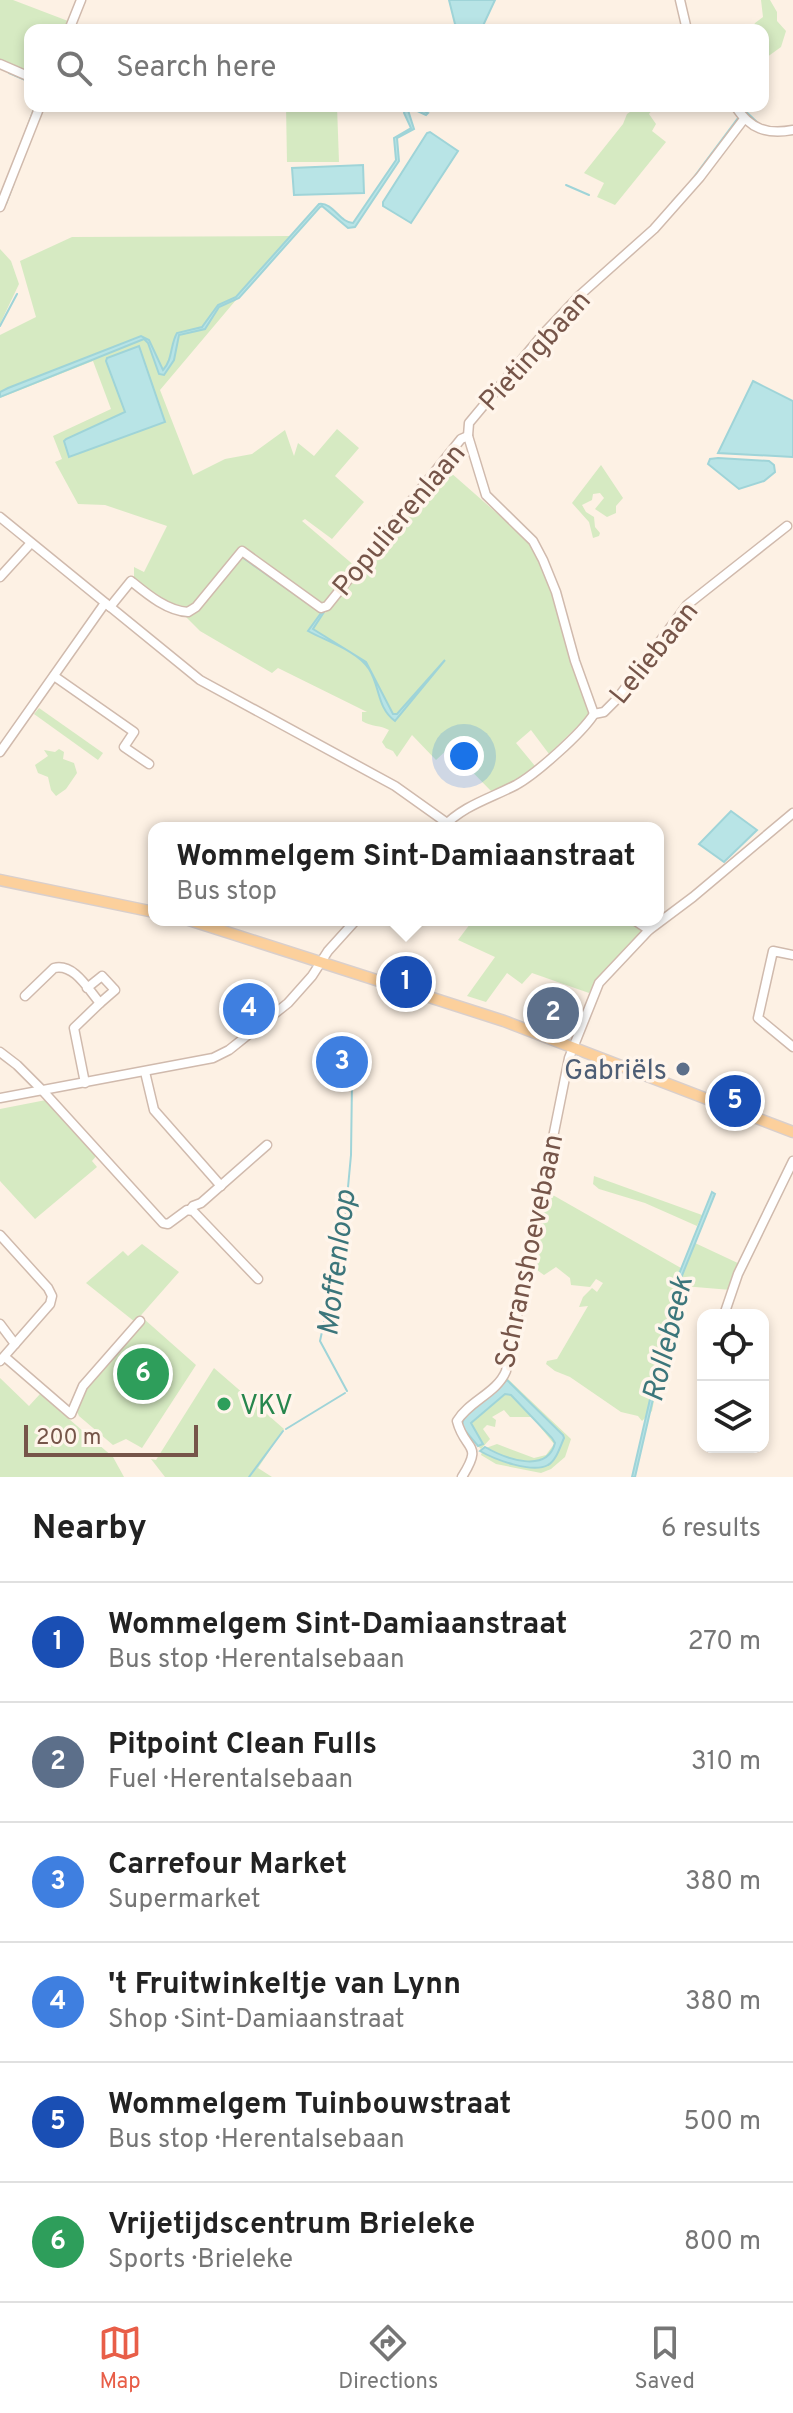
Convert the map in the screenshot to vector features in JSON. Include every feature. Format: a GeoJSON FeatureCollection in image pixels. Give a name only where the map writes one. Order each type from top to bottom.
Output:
{"type":"FeatureCollection","features":[{"type":"Feature","properties":{"kind":"main road"},"geometry":{"type":"LineString","coordinates":[[0,880],[148,911]]}},
{"type":"Feature","properties":{"kind":"main road"},"geometry":{"type":"LineString","coordinates":[[208,926],[504,1021],[793,1132]]}},
{"type":"Feature","properties":{"kind":"street"},"geometry":{"type":"LineString","coordinates":[[71,24],[81,0]]}},
{"type":"Feature","properties":{"kind":"street"},"geometry":{"type":"LineString","coordinates":[[680,0],[686,24]]}},
{"type":"Feature","properties":{"kind":"street"},"geometry":{"type":"LineString","coordinates":[[0,64],[24,74]]}},
{"type":"Feature","properties":{"kind":"street"},"geometry":{"type":"LineString","coordinates":[[0,207],[38,112]]}},
{"type":"Feature","properties":{"kind":"street"},"geometry":{"type":"LineString","coordinates":[[739,112],[744,119],[765,132],[793,130]]}},
{"type":"Feature","properties":{"kind":"street","name":"Pietingbaan"},"geometry":{"type":"LineString","coordinates":[[594,714],[556,592],[538,549],[531,538],[486,495],[468,436],[469,423],[580,295],[654,229],[700,177],[744,119]]}},
{"type":"Feature","properties":{"kind":"street","name":"Populierenlaan"},"geometry":{"type":"LineString","coordinates":[[108,605],[131,581],[156,600],[184,612],[196,607],[242,551],[321,608],[327,606],[420,488],[461,439],[468,436]]}},
{"type":"Feature","properties":{"kind":"street"},"geometry":{"type":"LineString","coordinates":[[0,517],[215,690],[395,786],[440,822]]}},
{"type":"Feature","properties":{"kind":"street","name":"Leliebaan"},"geometry":{"type":"LineString","coordinates":[[594,714],[604,712],[617,699],[687,605],[787,526]]}},
{"type":"Feature","properties":{"kind":"street"},"geometry":{"type":"LineString","coordinates":[[0,577],[31,543]]}},
{"type":"Feature","properties":{"kind":"street"},"geometry":{"type":"LineString","coordinates":[[0,752],[108,605]]}},
{"type":"Feature","properties":{"kind":"street"},"geometry":{"type":"LineString","coordinates":[[54,676],[134,732],[124,747],[149,764]]}},
{"type":"Feature","properties":{"kind":"street"},"geometry":{"type":"LineString","coordinates":[[448,822],[471,804],[522,781],[577,734],[594,714]]}},
{"type":"Feature","properties":{"kind":"street"},"geometry":{"type":"LineString","coordinates":[[664,919],[793,813]]}},
{"type":"Feature","properties":{"kind":"street"},"geometry":{"type":"LineString","coordinates":[[0,1098],[199,1062],[229,1050],[288,1003],[351,926]]}},
{"type":"Feature","properties":{"kind":"street"},"geometry":{"type":"LineString","coordinates":[[643,926],[649,930]]}},
{"type":"Feature","properties":{"kind":"street"},"geometry":{"type":"LineString","coordinates":[[574,1047],[599,983],[654,926]]}},
{"type":"Feature","properties":{"kind":"street"},"geometry":{"type":"LineString","coordinates":[[793,955],[773,951],[758,1018],[793,1047]]}},
{"type":"Feature","properties":{"kind":"street"},"geometry":{"type":"LineString","coordinates":[[25,996],[60,966],[71,969],[100,1003]]}},
{"type":"Feature","properties":{"kind":"street"},"geometry":{"type":"LineString","coordinates":[[85,1083],[74,1028],[115,990],[102,976],[87,988]]}},
{"type":"Feature","properties":{"kind":"street","name":"Schranshoevebaan"},"geometry":{"type":"LineString","coordinates":[[462,1477],[473,1460],[474,1450],[457,1421],[501,1381],[506,1371],[562,1089],[574,1047]]}},
{"type":"Feature","properties":{"kind":"street"},"geometry":{"type":"LineString","coordinates":[[0,1052],[42,1090],[163,1223],[168,1224],[190,1210],[267,1145]]}},
{"type":"Feature","properties":{"kind":"street"},"geometry":{"type":"LineString","coordinates":[[145,1072],[154,1110],[221,1186]]}},
{"type":"Feature","properties":{"kind":"street"},"geometry":{"type":"LineString","coordinates":[[726,1309],[738,1274],[793,1161]]}},
{"type":"Feature","properties":{"kind":"street"},"geometry":{"type":"LineString","coordinates":[[190,1210],[258,1279]]}},
{"type":"Feature","properties":{"kind":"street"},"geometry":{"type":"LineString","coordinates":[[0,1235],[52,1296],[50,1304],[2,1359],[71,1414],[83,1386],[140,1321]]}},
{"type":"Feature","properties":{"kind":"street"},"geometry":{"type":"LineString","coordinates":[[0,1324],[15,1344]]}},
{"type":"Feature","properties":{"kind":"green space"},"geometry":{"type":"Polygon","coordinates":[[[0,0],[13,0],[68,21],[67,24],[24,24],[24,70],[0,60],[0,0]]]}},
{"type":"Feature","properties":{"kind":"green space"},"geometry":{"type":"Polygon","coordinates":[[[761,0],[770,0],[777,12],[777,21],[786,31],[781,47],[769,56],[769,24],[755,24],[763,17],[761,0]]]}},
{"type":"Feature","properties":{"kind":"green space"},"geometry":{"type":"Polygon","coordinates":[[[286,112],[337,112],[339,162],[287,162],[286,112]]]}},
{"type":"Feature","properties":{"kind":"green space"},"geometry":{"type":"Polygon","coordinates":[[[650,112],[656,124],[652,131],[666,142],[615,205],[597,197],[604,183],[584,173],[623,124],[627,114],[650,112]]]}},
{"type":"Feature","properties":{"kind":"green space"},"geometry":{"type":"Polygon","coordinates":[[[290,236],[160,390],[193,475],[225,459],[252,454],[285,430],[294,456],[298,443],[314,456],[337,429],[359,448],[335,476],[364,502],[332,539],[305,519],[302,521],[356,567],[327,603],[321,604],[246,551],[186,610],[163,601],[134,583],[134,567],[144,572],[167,526],[105,505],[78,504],[55,462],[62,459],[53,436],[111,409],[93,361],[0,398],[0,335],[36,317],[20,261],[72,237],[290,236]]]}},
{"type":"Feature","properties":{"kind":"green space"},"geometry":{"type":"Polygon","coordinates":[[[0,249],[11,261],[19,284],[0,324],[0,249]]]}},
{"type":"Feature","properties":{"kind":"green space"},"geometry":{"type":"Polygon","coordinates":[[[442,465],[532,544],[545,570],[592,712],[549,754],[531,730],[516,743],[535,766],[521,778],[491,791],[449,748],[436,760],[412,735],[397,757],[382,742],[389,730],[362,721],[362,712],[367,712],[278,668],[272,673],[200,631],[183,614],[191,613],[242,554],[325,613],[442,465]]]}},
{"type":"Feature","properties":{"kind":"green space"},"geometry":{"type":"Polygon","coordinates":[[[601,465],[623,498],[616,506],[616,513],[607,517],[595,509],[604,498],[600,493],[593,494],[592,500],[582,505],[594,517],[595,527],[600,533],[593,538],[589,522],[572,503],[601,465]]]}},
{"type":"Feature","properties":{"kind":"green space"},"geometry":{"type":"Polygon","coordinates":[[[39,708],[103,753],[98,760],[34,714],[39,708]]]}},
{"type":"Feature","properties":{"kind":"green space"},"geometry":{"type":"Polygon","coordinates":[[[59,749],[64,752],[63,759],[74,763],[77,773],[66,789],[56,796],[48,777],[38,773],[35,765],[48,756],[44,750],[55,752],[59,749]]]}},
{"type":"Feature","properties":{"kind":"green space"},"geometry":{"type":"Polygon","coordinates":[[[468,926],[640,926],[644,933],[598,978],[589,993],[532,973],[522,984],[507,973],[486,1002],[467,996],[495,957],[458,940],[468,926]]]}},
{"type":"Feature","properties":{"kind":"green space"},"geometry":{"type":"Polygon","coordinates":[[[46,1100],[97,1155],[92,1161],[97,1167],[35,1219],[0,1181],[0,1109],[46,1100]]]}},
{"type":"Feature","properties":{"kind":"green space"},"geometry":{"type":"Polygon","coordinates":[[[594,1176],[702,1215],[697,1226],[645,1203],[599,1189],[593,1184],[594,1176]]]}},
{"type":"Feature","properties":{"kind":"green space"},"geometry":{"type":"Polygon","coordinates":[[[544,1190],[681,1268],[679,1273],[682,1275],[695,1243],[742,1265],[731,1290],[683,1286],[672,1314],[652,1411],[642,1421],[638,1416],[621,1412],[546,1364],[557,1359],[588,1306],[579,1307],[583,1297],[592,1288],[597,1292],[603,1283],[596,1279],[590,1287],[571,1285],[570,1278],[556,1267],[544,1275],[537,1270],[533,1255],[542,1249],[536,1245],[544,1190]]]}},
{"type":"Feature","properties":{"kind":"green space"},"geometry":{"type":"Polygon","coordinates":[[[142,1244],[179,1272],[135,1322],[86,1283],[123,1251],[128,1256],[142,1244]]]}},
{"type":"Feature","properties":{"kind":"green space"},"geometry":{"type":"Polygon","coordinates":[[[144,1319],[196,1365],[142,1448],[126,1439],[113,1445],[79,1416],[76,1409],[87,1384],[144,1319]]]}},
{"type":"Feature","properties":{"kind":"green space"},"geometry":{"type":"Polygon","coordinates":[[[514,1344],[508,1379],[571,1439],[565,1457],[541,1473],[496,1464],[481,1455],[483,1449],[497,1444],[534,1458],[546,1455],[554,1444],[532,1417],[510,1417],[504,1410],[492,1417],[496,1420],[495,1427],[487,1425],[483,1429],[490,1439],[481,1449],[463,1432],[506,1379],[514,1344]]]}},
{"type":"Feature","properties":{"kind":"green space","name":"VKV"},"geometry":{"type":"Polygon","coordinates":[[[214,1368],[284,1429],[258,1468],[272,1477],[165,1477],[151,1459],[156,1460],[214,1368]]]}},
{"type":"Feature","properties":{"kind":"green space"},"geometry":{"type":"Polygon","coordinates":[[[0,1378],[29,1406],[40,1394],[113,1457],[124,1477],[0,1477],[0,1378]]]}},
{"type":"Feature","properties":{"kind":"water"},"geometry":{"type":"Polygon","coordinates":[[[449,0],[495,0],[484,24],[455,24],[449,0]]]}},
{"type":"Feature","properties":{"kind":"water"},"geometry":{"type":"Polygon","coordinates":[[[409,112],[414,129],[397,138],[399,161],[355,227],[348,228],[320,207],[239,298],[219,307],[205,329],[179,335],[174,360],[164,375],[159,374],[144,339],[0,397],[0,392],[8,388],[141,336],[149,340],[163,370],[177,333],[202,327],[218,305],[236,297],[319,204],[328,206],[344,220],[353,223],[396,160],[394,138],[411,128],[404,113],[409,112]]]}},
{"type":"Feature","properties":{"kind":"water"},"geometry":{"type":"Polygon","coordinates":[[[430,132],[458,151],[411,223],[383,206],[383,202],[430,132]]]}},
{"type":"Feature","properties":{"kind":"water"},"geometry":{"type":"Polygon","coordinates":[[[363,165],[364,193],[294,195],[292,168],[363,165]]]}},
{"type":"Feature","properties":{"kind":"water"},"geometry":{"type":"Polygon","coordinates":[[[139,346],[165,422],[69,457],[66,439],[125,412],[106,361],[139,346]]]}},
{"type":"Feature","properties":{"kind":"water"},"geometry":{"type":"Polygon","coordinates":[[[753,381],[793,401],[793,457],[718,453],[753,381]]]}},
{"type":"Feature","properties":{"kind":"water"},"geometry":{"type":"Polygon","coordinates":[[[710,459],[769,461],[774,465],[775,472],[764,481],[739,489],[708,464],[710,459]]]}},
{"type":"Feature","properties":{"kind":"water"},"geometry":{"type":"Polygon","coordinates":[[[243,555],[324,612],[313,629],[348,651],[308,631],[321,613],[243,555]]]}},
{"type":"Feature","properties":{"kind":"water"},"geometry":{"type":"Polygon","coordinates":[[[352,653],[366,662],[393,714],[397,714],[445,660],[395,721],[385,710],[369,669],[352,653]]]}},
{"type":"Feature","properties":{"kind":"water"},"geometry":{"type":"Polygon","coordinates":[[[731,811],[757,830],[724,862],[699,844],[731,811]]]}},
{"type":"Feature","properties":{"kind":"water"},"geometry":{"type":"Polygon","coordinates":[[[712,1192],[715,1194],[681,1278],[635,1477],[632,1477],[679,1274],[712,1192]]]}},
{"type":"Feature","properties":{"kind":"water"},"geometry":{"type":"Polygon","coordinates":[[[507,1380],[563,1435],[558,1453],[548,1465],[523,1467],[480,1451],[485,1447],[525,1461],[535,1461],[551,1453],[555,1443],[552,1438],[511,1395],[505,1394],[471,1423],[483,1444],[478,1446],[462,1427],[467,1413],[507,1380]]]}},
{"type":"Feature","properties":{"kind":"waterway"},"geometry":{"type":"LineString","coordinates":[[9,73],[24,79]]}},
{"type":"Feature","properties":{"kind":"waterway"},"geometry":{"type":"LineString","coordinates":[[22,141],[33,112]]}},
{"type":"Feature","properties":{"kind":"waterway"},"geometry":{"type":"LineString","coordinates":[[746,112],[758,123]]}},
{"type":"Feature","properties":{"kind":"waterway"},"geometry":{"type":"LineString","coordinates":[[691,181],[738,118]]}},
{"type":"Feature","properties":{"kind":"waterway"},"geometry":{"type":"LineString","coordinates":[[6,204],[14,183]]}},
{"type":"Feature","properties":{"kind":"waterway"},"geometry":{"type":"LineString","coordinates":[[566,185],[589,195]]}},
{"type":"Feature","properties":{"kind":"waterway"},"geometry":{"type":"LineString","coordinates":[[672,202],[684,189]]}},
{"type":"Feature","properties":{"kind":"waterway"},"geometry":{"type":"LineString","coordinates":[[0,326],[17,294]]}},
{"type":"Feature","properties":{"kind":"waterway","name":"Moffenloop"},"geometry":{"type":"LineString","coordinates":[[347,1391],[320,1341],[344,1230],[351,1155],[352,1082]]}},
{"type":"Feature","properties":{"kind":"waterway","name":"Moffenloop"},"geometry":{"type":"LineString","coordinates":[[286,1429],[345,1393]]}},
{"type":"Feature","properties":{"kind":"waterway","name":"Moffenloop"},"geometry":{"type":"LineString","coordinates":[[249,1477],[283,1431]]}},
{"type":"Feature","properties":{"kind":"place","name":"Wommelgem Sint-Damiaanstraat"},"geometry":{"type":"Point","coordinates":[406,982]}},
{"type":"Feature","properties":{"kind":"place","name":"'t Fruitwinkeltje van Lynn"},"geometry":{"type":"Point","coordinates":[249,1009]}},
{"type":"Feature","properties":{"kind":"place","name":"Pitpoint Clean Fulls"},"geometry":{"type":"Point","coordinates":[553,1013]}},
{"type":"Feature","properties":{"kind":"place","name":"Carrefour Market"},"geometry":{"type":"Point","coordinates":[342,1062]}},
{"type":"Feature","properties":{"kind":"place","name":"Gabriëls"},"geometry":{"type":"Point","coordinates":[683,1069]}},
{"type":"Feature","properties":{"kind":"place","name":"Wommelgem Tuinbouwstraat"},"geometry":{"type":"Point","coordinates":[735,1101]}},
{"type":"Feature","properties":{"kind":"place","name":"Vrijetijdscentrum Brieleke"},"geometry":{"type":"Point","coordinates":[143,1374]}},
{"type":"Feature","properties":{"kind":"place","name":"VKV"},"geometry":{"type":"Point","coordinates":[224,1404]}},
{"type":"Feature","properties":{"kind":"water label","name":"Rollebeek"},"geometry":{"type":"Point","coordinates":[667,1339]}}]}
